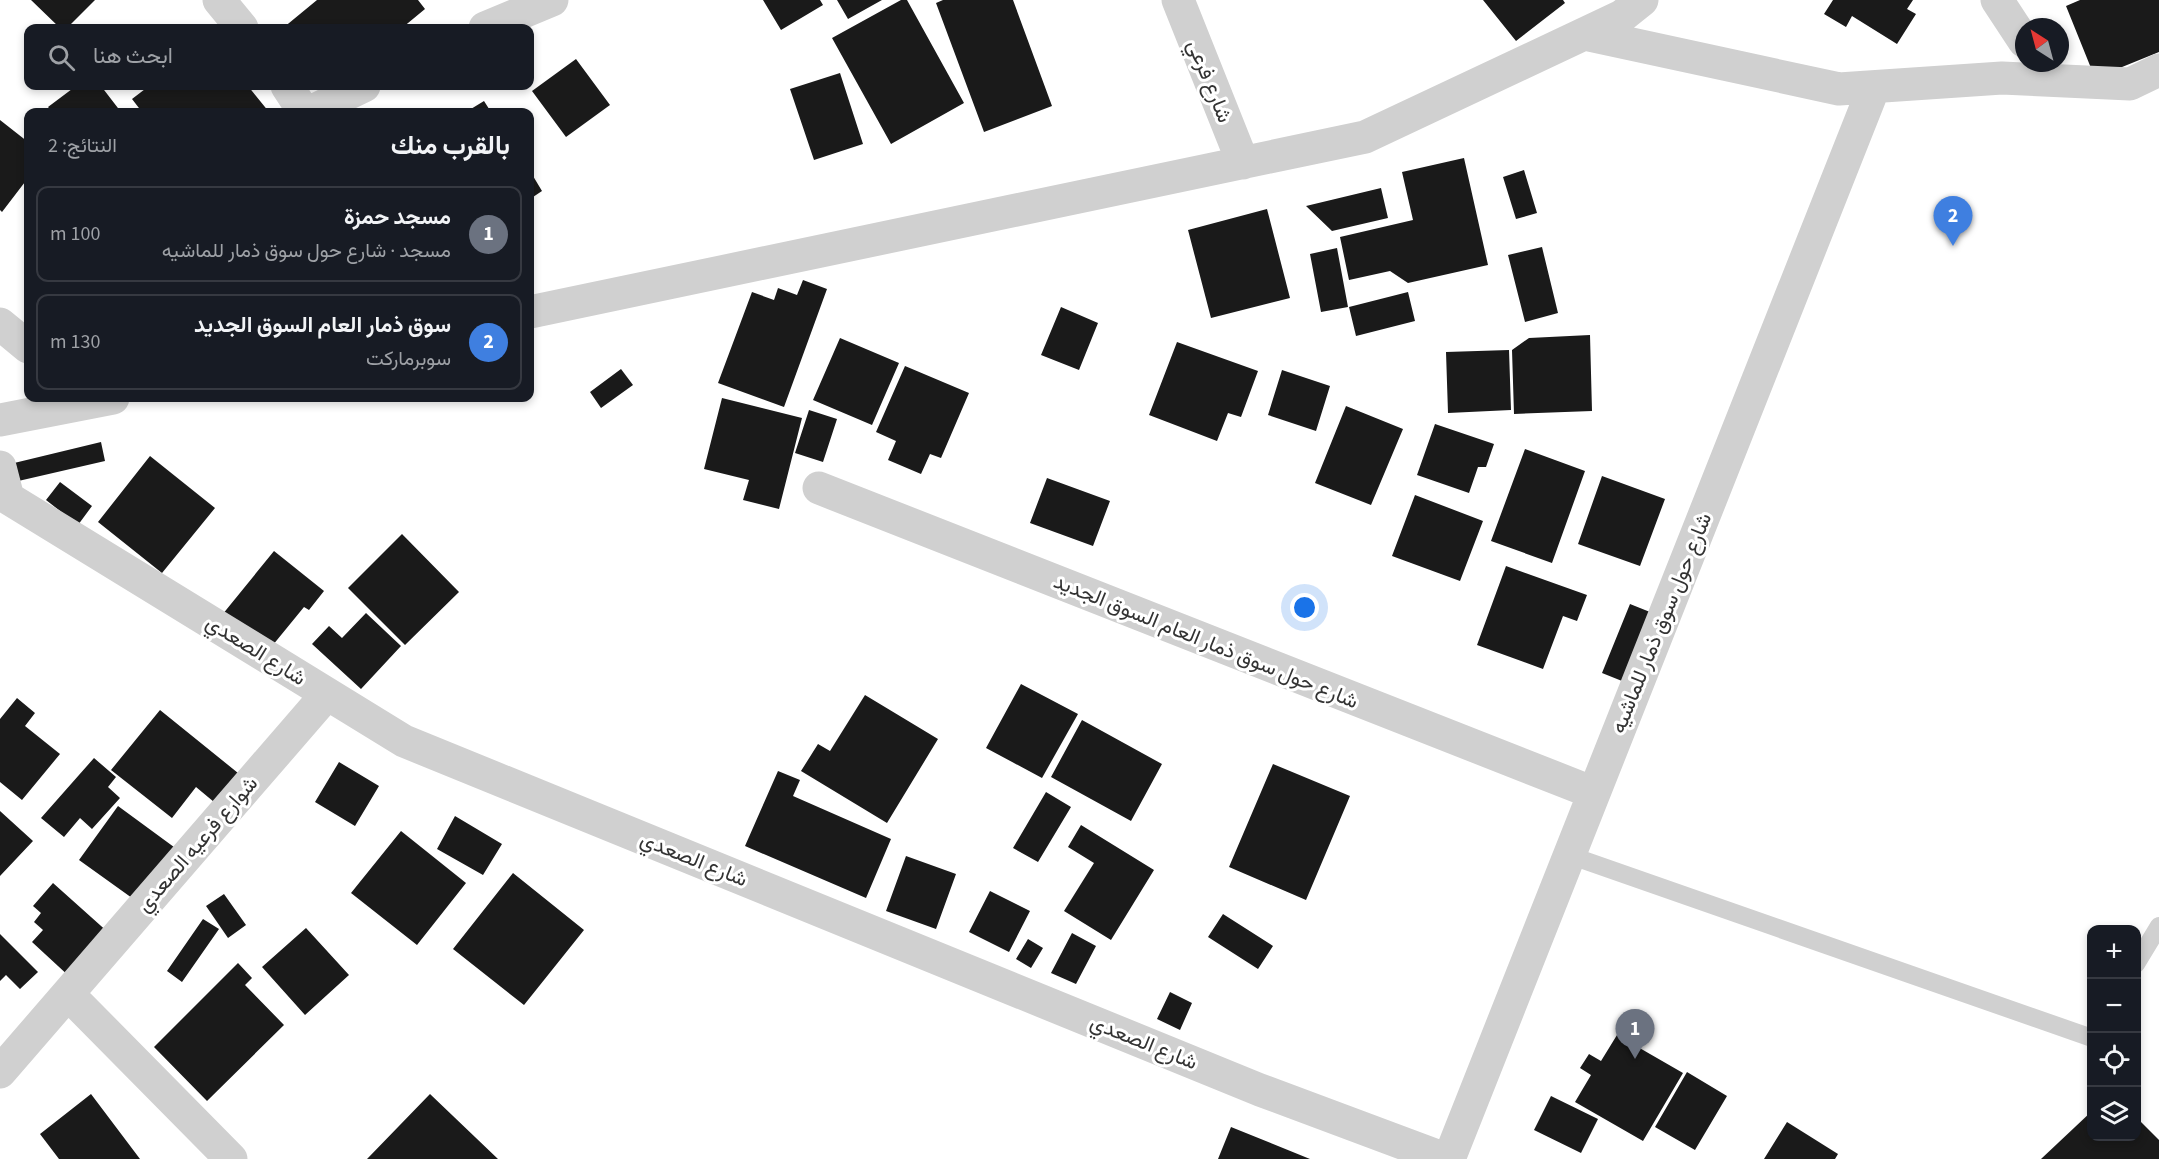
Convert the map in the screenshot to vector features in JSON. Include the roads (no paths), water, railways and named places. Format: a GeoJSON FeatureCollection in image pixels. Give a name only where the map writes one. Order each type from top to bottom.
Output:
{"type":"FeatureCollection","features":[{"type":"Feature","properties":{"kind":"street"},"geometry":{"type":"LineString","coordinates":[[219,0],[239,24]]}},
{"type":"Feature","properties":{"kind":"street"},"geometry":{"type":"LineString","coordinates":[[495,24],[552,0]]}},
{"type":"Feature","properties":{"kind":"street","name":"شارع فرعي"},"geometry":{"type":"LineString","coordinates":[[1178,0],[1243,162]]}},
{"type":"Feature","properties":{"kind":"street"},"geometry":{"type":"LineString","coordinates":[[534,311],[1365,137],[1622,16],[1642,0]]}},
{"type":"Feature","properties":{"kind":"street"},"geometry":{"type":"LineString","coordinates":[[1997,0],[2015,27]]}},
{"type":"Feature","properties":{"kind":"street"},"geometry":{"type":"LineString","coordinates":[[1585,34],[1839,89],[2002,78],[2045,72],[2130,84],[2159,70]]}},
{"type":"Feature","properties":{"kind":"street","name":"شارع حول سوق ذمار للماشيه"},"geometry":{"type":"LineString","coordinates":[[1447,1159],[1874,87]]}},
{"type":"Feature","properties":{"kind":"street"},"geometry":{"type":"LineString","coordinates":[[290,90],[301,108]]}},
{"type":"Feature","properties":{"kind":"street"},"geometry":{"type":"LineString","coordinates":[[318,108],[356,90]]}},
{"type":"Feature","properties":{"kind":"street"},"geometry":{"type":"LineString","coordinates":[[0,324],[24,344]]}},
{"type":"Feature","properties":{"kind":"street"},"geometry":{"type":"LineString","coordinates":[[0,420],[84,402]]}},
{"type":"Feature","properties":{"kind":"street","name":"شارع الصعدي"},"geometry":{"type":"LineString","coordinates":[[0,467],[9,498],[404,741],[1249,1085],[1447,1159]]}},
{"type":"Feature","properties":{"kind":"street","name":"شارع حول سوق ذمار العام السوق الجديد"},"geometry":{"type":"LineString","coordinates":[[819,488],[1594,794]]}},
{"type":"Feature","properties":{"kind":"street","name":"شوارع فرعيه الصعدي"},"geometry":{"type":"LineString","coordinates":[[0,1072],[327,694]]}},
{"type":"Feature","properties":{"kind":"street"},"geometry":{"type":"LineString","coordinates":[[68,994],[231,1159]]}},
{"type":"Feature","properties":{"kind":"lane"},"geometry":{"type":"LineString","coordinates":[[1569,855],[2087,1037]]}},
{"type":"Feature","properties":{"kind":"lane"},"geometry":{"type":"LineString","coordinates":[[2141,956],[2159,926]]}},
{"type":"Feature","properties":{"kind":"place","name":"سوق ذمار العام السوق الجديد"},"geometry":{"type":"Point","coordinates":[1953,246]}},
{"type":"Feature","properties":{"kind":"place","name":"مسجد حمزة"},"geometry":{"type":"Point","coordinates":[1635,1059]}}]}
